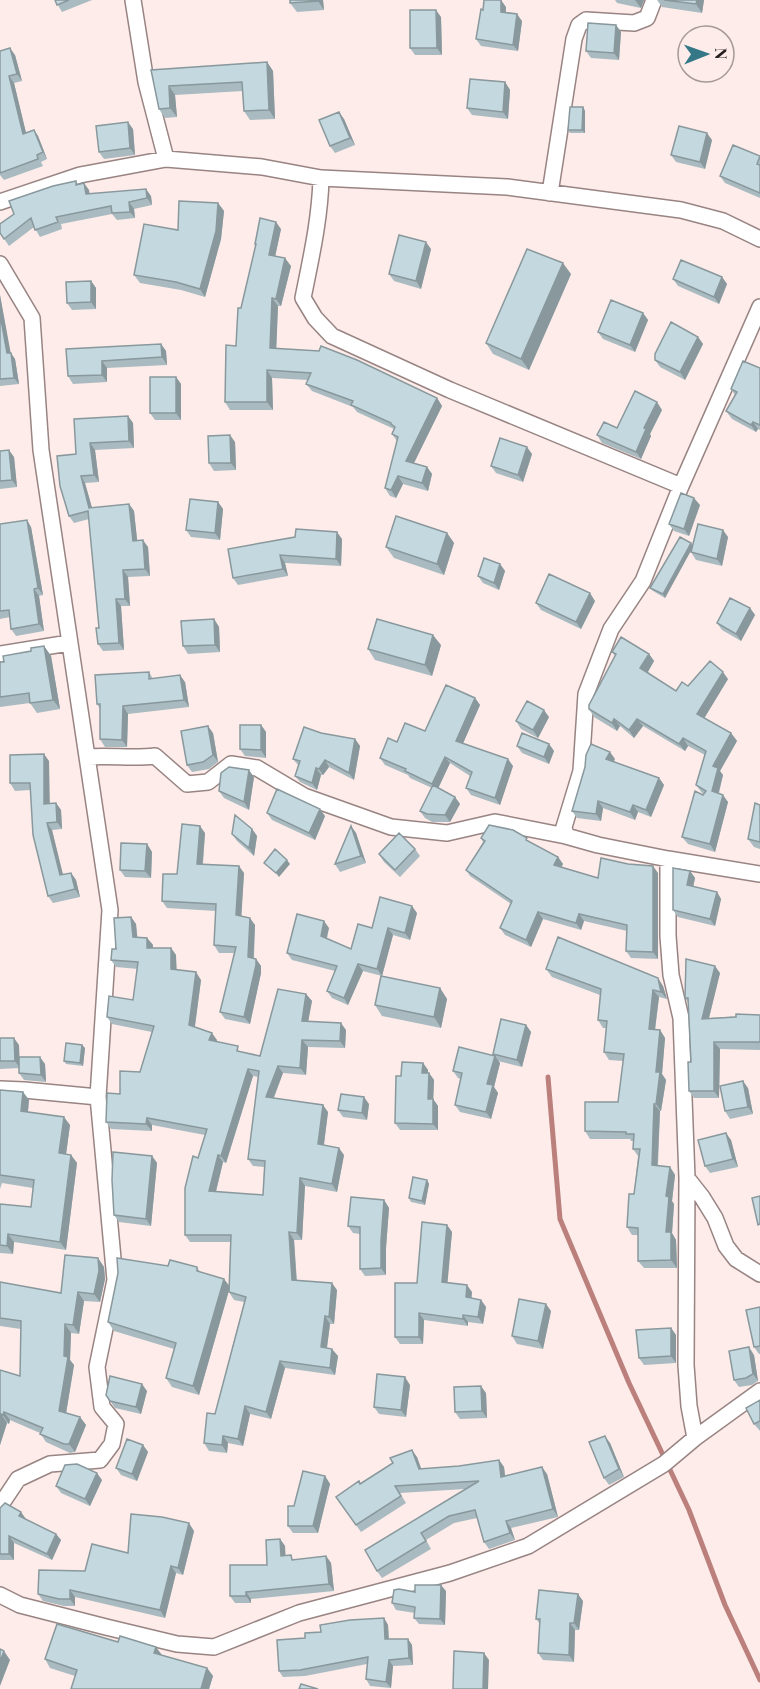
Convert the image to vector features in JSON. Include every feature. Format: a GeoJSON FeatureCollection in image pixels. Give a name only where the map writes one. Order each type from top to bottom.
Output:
{"type":"FeatureCollection","features":[{"type":"Feature","properties":{"kind":"street"},"geometry":{"type":"LineString","coordinates":[[133,0],[146,82],[166,159]]}},
{"type":"Feature","properties":{"kind":"street"},"geometry":{"type":"LineString","coordinates":[[550,193],[574,39],[579,25],[586,20],[634,23],[647,18],[654,0]]}},
{"type":"Feature","properties":{"kind":"street"},"geometry":{"type":"LineString","coordinates":[[0,201],[80,175],[166,159],[262,167],[321,178],[507,187],[681,210],[723,221],[760,239]]}},
{"type":"Feature","properties":{"kind":"street"},"geometry":{"type":"LineString","coordinates":[[321,178],[315,240],[303,298],[315,318],[332,336],[450,390],[681,486]]}},
{"type":"Feature","properties":{"kind":"street"},"geometry":{"type":"LineString","coordinates":[[0,264],[32,318],[41,450],[110,909],[98,1097],[115,1280],[97,1367],[102,1407],[116,1424],[112,1444],[100,1460],[50,1464],[18,1479],[0,1506]]}},
{"type":"Feature","properties":{"kind":"street"},"geometry":{"type":"LineString","coordinates":[[566,836],[564,827],[581,771],[586,694],[611,629],[643,581],[681,486],[760,307]]}},
{"type":"Feature","properties":{"kind":"street"},"geometry":{"type":"LineString","coordinates":[[0,654],[69,644]]}},
{"type":"Feature","properties":{"kind":"street"},"geometry":{"type":"LineString","coordinates":[[88,757],[155,756],[187,784],[208,782],[231,764],[257,768],[304,796],[391,827],[447,833],[495,822],[668,859],[760,874]]}},
{"type":"Feature","properties":{"kind":"street"},"geometry":{"type":"LineString","coordinates":[[668,859],[668,936],[671,975],[681,1018],[687,1178],[686,1365],[689,1406],[695,1438]]}},
{"type":"Feature","properties":{"kind":"street"},"geometry":{"type":"LineString","coordinates":[[0,1089],[98,1097]]}},
{"type":"Feature","properties":{"kind":"street"},"geometry":{"type":"LineString","coordinates":[[687,1178],[715,1218],[726,1246],[736,1259],[760,1274]]}},
{"type":"Feature","properties":{"kind":"street"},"geometry":{"type":"LineString","coordinates":[[0,1595],[20,1605],[177,1644],[214,1647],[299,1613],[450,1573],[528,1546],[664,1464],[695,1438],[760,1391]]}},
{"type":"Feature","properties":{"kind":"building"},"geometry":{"type":"Polygon","coordinates":[[[55,0],[69,0],[57,5],[55,0]]]}},
{"type":"Feature","properties":{"kind":"building"},"geometry":{"type":"Polygon","coordinates":[[[290,0],[318,0],[318,1],[290,3],[290,0]]]}},
{"type":"Feature","properties":{"kind":"building"},"geometry":{"type":"Polygon","coordinates":[[[484,0],[501,0],[501,12],[517,14],[513,45],[476,39],[484,0]]]}},
{"type":"Feature","properties":{"kind":"building"},"geometry":{"type":"Polygon","coordinates":[[[664,0],[697,0],[696,4],[664,0]]]}},
{"type":"Feature","properties":{"kind":"building"},"geometry":{"type":"Polygon","coordinates":[[[410,10],[436,10],[437,48],[410,48],[410,10]]]}},
{"type":"Feature","properties":{"kind":"building"},"geometry":{"type":"Polygon","coordinates":[[[588,23],[616,25],[614,53],[586,51],[588,23]]]}},
{"type":"Feature","properties":{"kind":"building"},"geometry":{"type":"Polygon","coordinates":[[[10,48],[17,74],[9,76],[23,134],[34,130],[43,152],[37,155],[38,159],[0,173],[0,51],[10,48]]]}},
{"type":"Feature","properties":{"kind":"building"},"geometry":{"type":"Polygon","coordinates":[[[267,62],[269,110],[244,111],[242,82],[169,86],[170,108],[159,109],[151,70],[267,62]]]}},
{"type":"Feature","properties":{"kind":"building"},"geometry":{"type":"Polygon","coordinates":[[[470,79],[505,82],[503,112],[467,108],[470,79]]]}},
{"type":"Feature","properties":{"kind":"building"},"geometry":{"type":"Polygon","coordinates":[[[570,107],[583,107],[582,130],[568,130],[570,107]]]}},
{"type":"Feature","properties":{"kind":"building"},"geometry":{"type":"Polygon","coordinates":[[[339,112],[350,138],[330,146],[319,120],[339,112]]]}},
{"type":"Feature","properties":{"kind":"building"},"geometry":{"type":"Polygon","coordinates":[[[128,122],[130,148],[99,152],[96,126],[128,122]]]}},
{"type":"Feature","properties":{"kind":"building"},"geometry":{"type":"Polygon","coordinates":[[[679,126],[707,133],[700,162],[671,155],[679,126]]]}},
{"type":"Feature","properties":{"kind":"building"},"geometry":{"type":"Polygon","coordinates":[[[733,145],[760,156],[757,164],[760,165],[760,193],[720,176],[733,145]]]}},
{"type":"Feature","properties":{"kind":"building"},"geometry":{"type":"Polygon","coordinates":[[[76,181],[76,185],[84,183],[86,194],[146,189],[147,198],[129,202],[130,212],[112,213],[111,206],[56,217],[58,222],[35,230],[31,218],[4,239],[0,233],[0,224],[14,214],[9,201],[76,181]]]}},
{"type":"Feature","properties":{"kind":"building"},"geometry":{"type":"Polygon","coordinates":[[[179,201],[218,203],[216,231],[200,289],[176,282],[134,275],[144,224],[178,230],[179,201]]]}},
{"type":"Feature","properties":{"kind":"building"},"geometry":{"type":"Polygon","coordinates":[[[260,218],[276,222],[269,255],[285,258],[276,299],[272,298],[270,348],[319,351],[321,346],[357,360],[437,398],[406,461],[427,467],[422,483],[398,476],[391,490],[385,488],[398,437],[392,434],[395,427],[351,405],[353,401],[306,384],[311,373],[267,370],[267,402],[225,402],[226,345],[236,346],[238,308],[241,308],[260,218]]]}},
{"type":"Feature","properties":{"kind":"building"},"geometry":{"type":"Polygon","coordinates":[[[399,235],[426,242],[416,281],[389,274],[399,235]]]}},
{"type":"Feature","properties":{"kind":"building"},"geometry":{"type":"Polygon","coordinates":[[[527,249],[563,263],[521,359],[486,343],[527,249]]]}},
{"type":"Feature","properties":{"kind":"building"},"geometry":{"type":"Polygon","coordinates":[[[681,260],[722,277],[714,297],[673,279],[681,260]]]}},
{"type":"Feature","properties":{"kind":"building"},"geometry":{"type":"Polygon","coordinates":[[[91,281],[91,302],[67,303],[66,282],[91,281]]]}},
{"type":"Feature","properties":{"kind":"building"},"geometry":{"type":"Polygon","coordinates":[[[611,300],[643,313],[630,345],[598,332],[611,300]]]}},
{"type":"Feature","properties":{"kind":"building"},"geometry":{"type":"Polygon","coordinates":[[[0,314],[7,353],[11,353],[14,378],[0,379],[0,314]]]}},
{"type":"Feature","properties":{"kind":"building"},"geometry":{"type":"Polygon","coordinates":[[[671,322],[698,337],[680,372],[655,360],[655,354],[671,322]]]}},
{"type":"Feature","properties":{"kind":"building"},"geometry":{"type":"Polygon","coordinates":[[[161,344],[162,357],[102,361],[102,375],[68,376],[66,349],[161,344]]]}},
{"type":"Feature","properties":{"kind":"building"},"geometry":{"type":"Polygon","coordinates":[[[743,361],[760,368],[760,425],[753,422],[751,425],[726,411],[737,392],[731,389],[743,361]]]}},
{"type":"Feature","properties":{"kind":"building"},"geometry":{"type":"Polygon","coordinates":[[[150,377],[176,377],[176,413],[150,413],[150,377]]]}},
{"type":"Feature","properties":{"kind":"building"},"geometry":{"type":"Polygon","coordinates":[[[635,391],[657,402],[644,428],[646,429],[636,452],[597,435],[604,422],[617,428],[635,391]]]}},
{"type":"Feature","properties":{"kind":"building"},"geometry":{"type":"Polygon","coordinates":[[[128,416],[129,441],[90,443],[94,475],[81,476],[89,508],[129,504],[133,541],[143,540],[145,569],[123,570],[125,599],[116,599],[119,643],[98,644],[96,628],[99,628],[88,511],[69,516],[60,486],[57,456],[76,454],[74,419],[128,416]]]}},
{"type":"Feature","properties":{"kind":"building"},"geometry":{"type":"Polygon","coordinates":[[[230,435],[231,463],[209,463],[208,436],[230,435]]]}},
{"type":"Feature","properties":{"kind":"building"},"geometry":{"type":"Polygon","coordinates":[[[500,438],[527,447],[518,475],[491,466],[500,438]]]}},
{"type":"Feature","properties":{"kind":"building"},"geometry":{"type":"Polygon","coordinates":[[[9,450],[12,480],[0,481],[0,451],[9,450]]]}},
{"type":"Feature","properties":{"kind":"building"},"geometry":{"type":"Polygon","coordinates":[[[681,493],[694,498],[684,529],[669,524],[681,493]]]}},
{"type":"Feature","properties":{"kind":"building"},"geometry":{"type":"Polygon","coordinates":[[[190,499],[218,502],[215,533],[186,530],[190,499]]]}},
{"type":"Feature","properties":{"kind":"building"},"geometry":{"type":"Polygon","coordinates":[[[396,516],[447,533],[437,564],[386,547],[396,516]]]}},
{"type":"Feature","properties":{"kind":"building"},"geometry":{"type":"Polygon","coordinates":[[[27,520],[38,588],[34,589],[39,624],[11,629],[9,610],[0,611],[0,524],[27,520]]]}},
{"type":"Feature","properties":{"kind":"building"},"geometry":{"type":"Polygon","coordinates":[[[698,524],[723,530],[717,559],[691,552],[698,524]]]}},
{"type":"Feature","properties":{"kind":"building"},"geometry":{"type":"Polygon","coordinates":[[[296,529],[337,532],[336,559],[280,555],[283,569],[233,578],[228,549],[295,537],[296,529]]]}},
{"type":"Feature","properties":{"kind":"building"},"geometry":{"type":"Polygon","coordinates":[[[680,537],[691,543],[663,594],[650,588],[680,537]]]}},
{"type":"Feature","properties":{"kind":"building"},"geometry":{"type":"Polygon","coordinates":[[[484,558],[500,564],[494,583],[478,576],[484,558]]]}},
{"type":"Feature","properties":{"kind":"building"},"geometry":{"type":"Polygon","coordinates":[[[549,574],[590,593],[576,622],[536,603],[549,574]]]}},
{"type":"Feature","properties":{"kind":"building"},"geometry":{"type":"Polygon","coordinates":[[[730,598],[750,608],[736,634],[717,623],[730,598]]]}},
{"type":"Feature","properties":{"kind":"building"},"geometry":{"type":"Polygon","coordinates":[[[214,619],[215,645],[183,646],[181,621],[214,619]]]}},
{"type":"Feature","properties":{"kind":"building"},"geometry":{"type":"Polygon","coordinates":[[[377,619],[433,635],[425,665],[368,649],[377,619]]]}},
{"type":"Feature","properties":{"kind":"building"},"geometry":{"type":"Polygon","coordinates":[[[621,637],[649,654],[640,668],[676,691],[682,682],[688,686],[710,661],[723,672],[697,714],[731,733],[713,766],[718,768],[712,791],[723,795],[710,844],[682,837],[695,791],[703,795],[706,791],[696,785],[706,751],[683,738],[679,744],[637,719],[629,730],[614,719],[612,723],[589,709],[616,654],[612,652],[621,637]]]}},
{"type":"Feature","properties":{"kind":"building"},"geometry":{"type":"Polygon","coordinates":[[[44,646],[53,700],[30,703],[29,693],[0,697],[0,662],[4,662],[3,656],[44,646]]]}},
{"type":"Feature","properties":{"kind":"building"},"geometry":{"type":"Polygon","coordinates":[[[149,672],[149,679],[180,675],[184,700],[123,706],[122,740],[100,739],[100,704],[97,704],[95,675],[149,672]]]}},
{"type":"Feature","properties":{"kind":"building"},"geometry":{"type":"Polygon","coordinates":[[[446,685],[475,698],[456,741],[508,759],[495,798],[466,788],[472,772],[445,757],[432,784],[380,758],[388,738],[397,742],[405,723],[425,731],[446,685]]]}},
{"type":"Feature","properties":{"kind":"building"},"geometry":{"type":"Polygon","coordinates":[[[527,701],[544,710],[533,730],[516,721],[527,701]]]}},
{"type":"Feature","properties":{"kind":"building"},"geometry":{"type":"Polygon","coordinates":[[[240,725],[261,725],[261,750],[240,749],[240,725]]]}},
{"type":"Feature","properties":{"kind":"building"},"geometry":{"type":"Polygon","coordinates":[[[208,726],[213,755],[203,762],[187,765],[181,731],[208,726]]]}},
{"type":"Feature","properties":{"kind":"building"},"geometry":{"type":"Polygon","coordinates":[[[304,727],[321,733],[355,739],[349,773],[325,760],[319,769],[316,768],[312,783],[295,776],[300,761],[293,759],[304,727]]]}},
{"type":"Feature","properties":{"kind":"building"},"geometry":{"type":"Polygon","coordinates":[[[522,733],[549,744],[544,757],[517,746],[522,733]]]}},
{"type":"Feature","properties":{"kind":"building"},"geometry":{"type":"Polygon","coordinates":[[[591,744],[610,752],[606,759],[659,778],[646,810],[633,805],[630,812],[598,801],[596,814],[572,811],[585,767],[586,755],[591,744]]]}},
{"type":"Feature","properties":{"kind":"building"},"geometry":{"type":"Polygon","coordinates":[[[44,754],[44,804],[56,803],[57,822],[47,823],[60,875],[71,873],[75,889],[48,896],[33,835],[30,783],[10,783],[10,755],[44,754]]]}},
{"type":"Feature","properties":{"kind":"building"},"geometry":{"type":"Polygon","coordinates":[[[229,767],[249,770],[244,802],[219,791],[221,773],[229,767]]]}},
{"type":"Feature","properties":{"kind":"building"},"geometry":{"type":"Polygon","coordinates":[[[433,785],[455,797],[445,815],[427,814],[420,811],[433,785]]]}},
{"type":"Feature","properties":{"kind":"building"},"geometry":{"type":"Polygon","coordinates":[[[277,789],[320,809],[309,833],[267,813],[277,789]]]}},
{"type":"Feature","properties":{"kind":"building"},"geometry":{"type":"Polygon","coordinates":[[[755,803],[760,805],[760,842],[748,839],[755,803]]]}},
{"type":"Feature","properties":{"kind":"building"},"geometry":{"type":"Polygon","coordinates":[[[235,815],[252,829],[249,848],[232,834],[235,815]]]}},
{"type":"Feature","properties":{"kind":"building"},"geometry":{"type":"Polygon","coordinates":[[[182,824],[200,826],[197,864],[239,866],[236,915],[250,918],[248,957],[256,959],[244,1017],[220,1012],[236,947],[214,945],[216,904],[162,901],[163,874],[177,874],[182,824]]]}},
{"type":"Feature","properties":{"kind":"building"},"geometry":{"type":"Polygon","coordinates":[[[489,825],[513,830],[527,838],[526,840],[558,857],[554,865],[598,878],[601,858],[628,864],[653,866],[653,952],[626,951],[627,925],[579,914],[576,923],[538,912],[526,940],[500,928],[512,901],[466,870],[485,841],[481,838],[489,825]]]}},
{"type":"Feature","properties":{"kind":"building"},"geometry":{"type":"Polygon","coordinates":[[[351,826],[361,856],[335,864],[351,826]]]}},
{"type":"Feature","properties":{"kind":"building"},"geometry":{"type":"Polygon","coordinates":[[[399,833],[415,849],[395,870],[379,854],[399,833]]]}},
{"type":"Feature","properties":{"kind":"building"},"geometry":{"type":"Polygon","coordinates":[[[121,843],[147,844],[145,871],[120,870],[121,843]]]}},
{"type":"Feature","properties":{"kind":"building"},"geometry":{"type":"Polygon","coordinates":[[[275,849],[287,860],[276,873],[264,863],[275,849]]]}},
{"type":"Feature","properties":{"kind":"building"},"geometry":{"type":"Polygon","coordinates":[[[673,868],[690,871],[687,885],[717,892],[710,919],[673,910],[673,868]]]}},
{"type":"Feature","properties":{"kind":"building"},"geometry":{"type":"Polygon","coordinates":[[[380,897],[412,906],[405,933],[388,928],[377,969],[358,964],[344,998],[327,991],[337,966],[287,953],[297,914],[324,921],[321,936],[351,949],[358,924],[372,928],[380,897]]]}},
{"type":"Feature","properties":{"kind":"building"},"geometry":{"type":"Polygon","coordinates":[[[131,917],[133,937],[147,938],[147,948],[171,948],[171,969],[196,972],[189,1025],[212,1033],[209,1040],[238,1046],[237,1051],[260,1056],[278,989],[306,994],[302,1021],[341,1023],[340,1041],[302,1040],[300,1068],[278,1066],[266,1097],[323,1105],[318,1144],[339,1148],[332,1184],[300,1178],[297,1233],[289,1232],[292,1280],[332,1283],[329,1317],[325,1316],[321,1347],[332,1349],[330,1368],[280,1361],[266,1412],[245,1406],[238,1439],[223,1436],[222,1445],[204,1443],[207,1413],[215,1414],[246,1297],[229,1292],[231,1235],[185,1235],[185,1188],[193,1156],[198,1158],[207,1129],[147,1118],[146,1124],[106,1122],[107,1093],[120,1094],[120,1071],[140,1072],[154,1026],[107,1017],[109,996],[133,1000],[138,962],[111,960],[112,949],[116,949],[114,918],[131,917]],[[248,1069],[221,1156],[218,1155],[209,1191],[263,1195],[265,1161],[248,1159],[259,1071],[248,1069]]]}},
{"type":"Feature","properties":{"kind":"building"},"geometry":{"type":"Polygon","coordinates":[[[558,937],[658,978],[661,992],[653,990],[649,1029],[660,1030],[656,1072],[660,1072],[656,1104],[654,1104],[652,1165],[670,1167],[666,1196],[669,1197],[666,1232],[671,1232],[671,1260],[638,1261],[638,1228],[627,1227],[629,1194],[634,1194],[640,1149],[633,1149],[634,1134],[585,1131],[585,1102],[618,1102],[624,1054],[604,1052],[607,1021],[598,1020],[601,989],[546,969],[558,937]]]}},
{"type":"Feature","properties":{"kind":"building"},"geometry":{"type":"Polygon","coordinates":[[[686,959],[715,966],[702,1019],[736,1017],[736,1014],[760,1015],[760,1042],[714,1042],[714,1091],[689,1091],[688,1062],[691,1062],[688,998],[685,998],[686,959]]]}},
{"type":"Feature","properties":{"kind":"building"},"geometry":{"type":"Polygon","coordinates":[[[381,976],[440,988],[434,1017],[375,1005],[381,976]]]}},
{"type":"Feature","properties":{"kind":"building"},"geometry":{"type":"Polygon","coordinates":[[[501,1019],[526,1025],[517,1060],[493,1054],[501,1019]]]}},
{"type":"Feature","properties":{"kind":"building"},"geometry":{"type":"Polygon","coordinates":[[[0,1038],[14,1038],[15,1061],[0,1061],[0,1038]]]}},
{"type":"Feature","properties":{"kind":"building"},"geometry":{"type":"Polygon","coordinates":[[[66,1043],[82,1045],[80,1063],[64,1061],[66,1043]]]}},
{"type":"Feature","properties":{"kind":"building"},"geometry":{"type":"Polygon","coordinates":[[[459,1047],[495,1056],[487,1084],[493,1085],[486,1112],[455,1105],[462,1073],[453,1071],[459,1047]]]}},
{"type":"Feature","properties":{"kind":"building"},"geometry":{"type":"Polygon","coordinates":[[[19,1057],[40,1057],[41,1075],[19,1073],[19,1057]]]}},
{"type":"Feature","properties":{"kind":"building"},"geometry":{"type":"Polygon","coordinates":[[[402,1062],[423,1063],[422,1073],[429,1073],[428,1099],[433,1099],[433,1124],[395,1123],[396,1076],[401,1076],[402,1062]]]}},
{"type":"Feature","properties":{"kind":"building"},"geometry":{"type":"Polygon","coordinates":[[[743,1081],[748,1107],[725,1111],[720,1086],[743,1081]]]}},
{"type":"Feature","properties":{"kind":"building"},"geometry":{"type":"Polygon","coordinates":[[[0,1090],[23,1092],[21,1111],[64,1117],[59,1153],[71,1155],[60,1242],[8,1234],[7,1246],[0,1245],[0,1204],[31,1207],[34,1180],[0,1175],[0,1090]]]}},
{"type":"Feature","properties":{"kind":"building"},"geometry":{"type":"Polygon","coordinates":[[[341,1094],[364,1097],[362,1113],[338,1110],[341,1094]]]}},
{"type":"Feature","properties":{"kind":"building"},"geometry":{"type":"Polygon","coordinates":[[[726,1133],[733,1159],[705,1166],[698,1140],[726,1133]]]}},
{"type":"Feature","properties":{"kind":"building"},"geometry":{"type":"Polygon","coordinates":[[[113,1152],[152,1156],[146,1219],[114,1215],[113,1152]]]}},
{"type":"Feature","properties":{"kind":"building"},"geometry":{"type":"Polygon","coordinates":[[[413,1177],[427,1180],[422,1201],[409,1198],[413,1177]]]}},
{"type":"Feature","properties":{"kind":"building"},"geometry":{"type":"Polygon","coordinates":[[[760,1196],[760,1224],[758,1225],[752,1198],[760,1196]]]}},
{"type":"Feature","properties":{"kind":"building"},"geometry":{"type":"Polygon","coordinates":[[[351,1197],[384,1200],[381,1268],[360,1269],[360,1227],[348,1226],[351,1197]]]}},
{"type":"Feature","properties":{"kind":"building"},"geometry":{"type":"Polygon","coordinates":[[[422,1222],[447,1225],[442,1282],[467,1285],[466,1297],[481,1300],[478,1317],[463,1315],[463,1319],[419,1313],[419,1337],[395,1337],[395,1283],[417,1283],[422,1222]]]}},
{"type":"Feature","properties":{"kind":"building"},"geometry":{"type":"Polygon","coordinates":[[[65,1255],[98,1258],[99,1271],[94,1294],[78,1292],[73,1325],[65,1324],[64,1356],[68,1357],[59,1411],[80,1417],[69,1444],[40,1434],[43,1428],[4,1412],[0,1416],[0,1370],[20,1376],[21,1321],[0,1318],[0,1282],[61,1293],[65,1255]]]}},
{"type":"Feature","properties":{"kind":"building"},"geometry":{"type":"Polygon","coordinates":[[[117,1258],[168,1266],[170,1260],[197,1267],[197,1271],[224,1279],[193,1386],[166,1378],[176,1343],[108,1322],[118,1273],[117,1258]]]}},
{"type":"Feature","properties":{"kind":"building"},"geometry":{"type":"Polygon","coordinates":[[[519,1299],[546,1304],[538,1341],[512,1336],[519,1299]]]}},
{"type":"Feature","properties":{"kind":"building"},"geometry":{"type":"Polygon","coordinates":[[[760,1307],[760,1346],[754,1347],[746,1310],[760,1307]]]}},
{"type":"Feature","properties":{"kind":"building"},"geometry":{"type":"Polygon","coordinates":[[[671,1328],[671,1356],[639,1358],[636,1330],[671,1328]]]}},
{"type":"Feature","properties":{"kind":"building"},"geometry":{"type":"Polygon","coordinates":[[[749,1347],[753,1374],[734,1380],[729,1351],[749,1347]]]}},
{"type":"Feature","properties":{"kind":"building"},"geometry":{"type":"Polygon","coordinates":[[[377,1374],[405,1377],[401,1410],[374,1407],[377,1374]]]}},
{"type":"Feature","properties":{"kind":"building"},"geometry":{"type":"Polygon","coordinates":[[[110,1376],[142,1384],[136,1407],[110,1401],[106,1395],[110,1376]]]}},
{"type":"Feature","properties":{"kind":"building"},"geometry":{"type":"Polygon","coordinates":[[[481,1386],[482,1411],[455,1412],[454,1387],[481,1386]]]}},
{"type":"Feature","properties":{"kind":"building"},"geometry":{"type":"Polygon","coordinates":[[[760,1400],[760,1421],[754,1424],[746,1408],[760,1400]]]}},
{"type":"Feature","properties":{"kind":"building"},"geometry":{"type":"Polygon","coordinates":[[[605,1436],[619,1469],[604,1478],[589,1442],[605,1436]]]}},
{"type":"Feature","properties":{"kind":"building"},"geometry":{"type":"Polygon","coordinates":[[[127,1439],[143,1445],[132,1474],[116,1468],[127,1439]]]}},
{"type":"Feature","properties":{"kind":"building"},"geometry":{"type":"Polygon","coordinates":[[[412,1450],[419,1469],[499,1460],[501,1477],[542,1467],[553,1509],[506,1521],[510,1533],[484,1542],[475,1510],[449,1516],[421,1533],[426,1541],[377,1571],[365,1550],[479,1481],[395,1486],[401,1496],[356,1525],[336,1497],[359,1481],[360,1484],[393,1463],[390,1458],[412,1450]]]}},
{"type":"Feature","properties":{"kind":"building"},"geometry":{"type":"Polygon","coordinates":[[[77,1464],[97,1473],[85,1499],[56,1486],[65,1465],[77,1464]]]}},
{"type":"Feature","properties":{"kind":"building"},"geometry":{"type":"Polygon","coordinates":[[[303,1471],[325,1476],[313,1526],[288,1526],[288,1506],[294,1506],[303,1471]]]}},
{"type":"Feature","properties":{"kind":"building"},"geometry":{"type":"Polygon","coordinates":[[[5,1503],[21,1512],[19,1516],[56,1534],[47,1554],[9,1536],[9,1554],[0,1554],[0,1508],[5,1503]]]}},
{"type":"Feature","properties":{"kind":"building"},"geometry":{"type":"Polygon","coordinates":[[[131,1514],[189,1523],[178,1568],[171,1566],[160,1610],[70,1590],[70,1599],[38,1594],[39,1570],[85,1571],[92,1544],[128,1553],[131,1514]]]}},
{"type":"Feature","properties":{"kind":"building"},"geometry":{"type":"Polygon","coordinates":[[[280,1539],[281,1556],[291,1555],[292,1560],[326,1556],[329,1584],[246,1592],[246,1596],[230,1596],[230,1565],[267,1565],[266,1540],[280,1539]]]}},
{"type":"Feature","properties":{"kind":"building"},"geometry":{"type":"Polygon","coordinates":[[[415,1585],[441,1585],[440,1619],[414,1618],[415,1607],[392,1603],[394,1590],[415,1592],[415,1585]]]}},
{"type":"Feature","properties":{"kind":"building"},"geometry":{"type":"Polygon","coordinates":[[[539,1590],[578,1594],[574,1623],[570,1623],[569,1655],[538,1653],[540,1619],[536,1619],[539,1590]]]}},
{"type":"Feature","properties":{"kind":"building"},"geometry":{"type":"Polygon","coordinates":[[[384,1618],[385,1639],[408,1639],[409,1658],[389,1660],[386,1682],[366,1679],[368,1657],[300,1670],[279,1671],[277,1640],[305,1638],[305,1633],[321,1632],[320,1625],[384,1618]]]}},
{"type":"Feature","properties":{"kind":"building"},"geometry":{"type":"Polygon","coordinates":[[[57,1624],[118,1642],[120,1636],[156,1647],[154,1653],[207,1668],[201,1689],[71,1689],[77,1670],[45,1659],[57,1624]]]}},
{"type":"Feature","properties":{"kind":"building"},"geometry":{"type":"Polygon","coordinates":[[[0,1649],[4,1651],[0,1662],[0,1649]]]}},
{"type":"Feature","properties":{"kind":"building"},"geometry":{"type":"Polygon","coordinates":[[[454,1651],[484,1653],[483,1689],[453,1689],[454,1651]]]}},
{"type":"Feature","properties":{"kind":"building"},"geometry":{"type":"Polygon","coordinates":[[[301,1684],[318,1689],[299,1689],[301,1684]]]}},
{"type":"Feature","properties":{"kind":"waterway"},"geometry":{"type":"LineString","coordinates":[[548,1077],[560,1219],[629,1383],[689,1510],[725,1605],[760,1680]]}}]}
